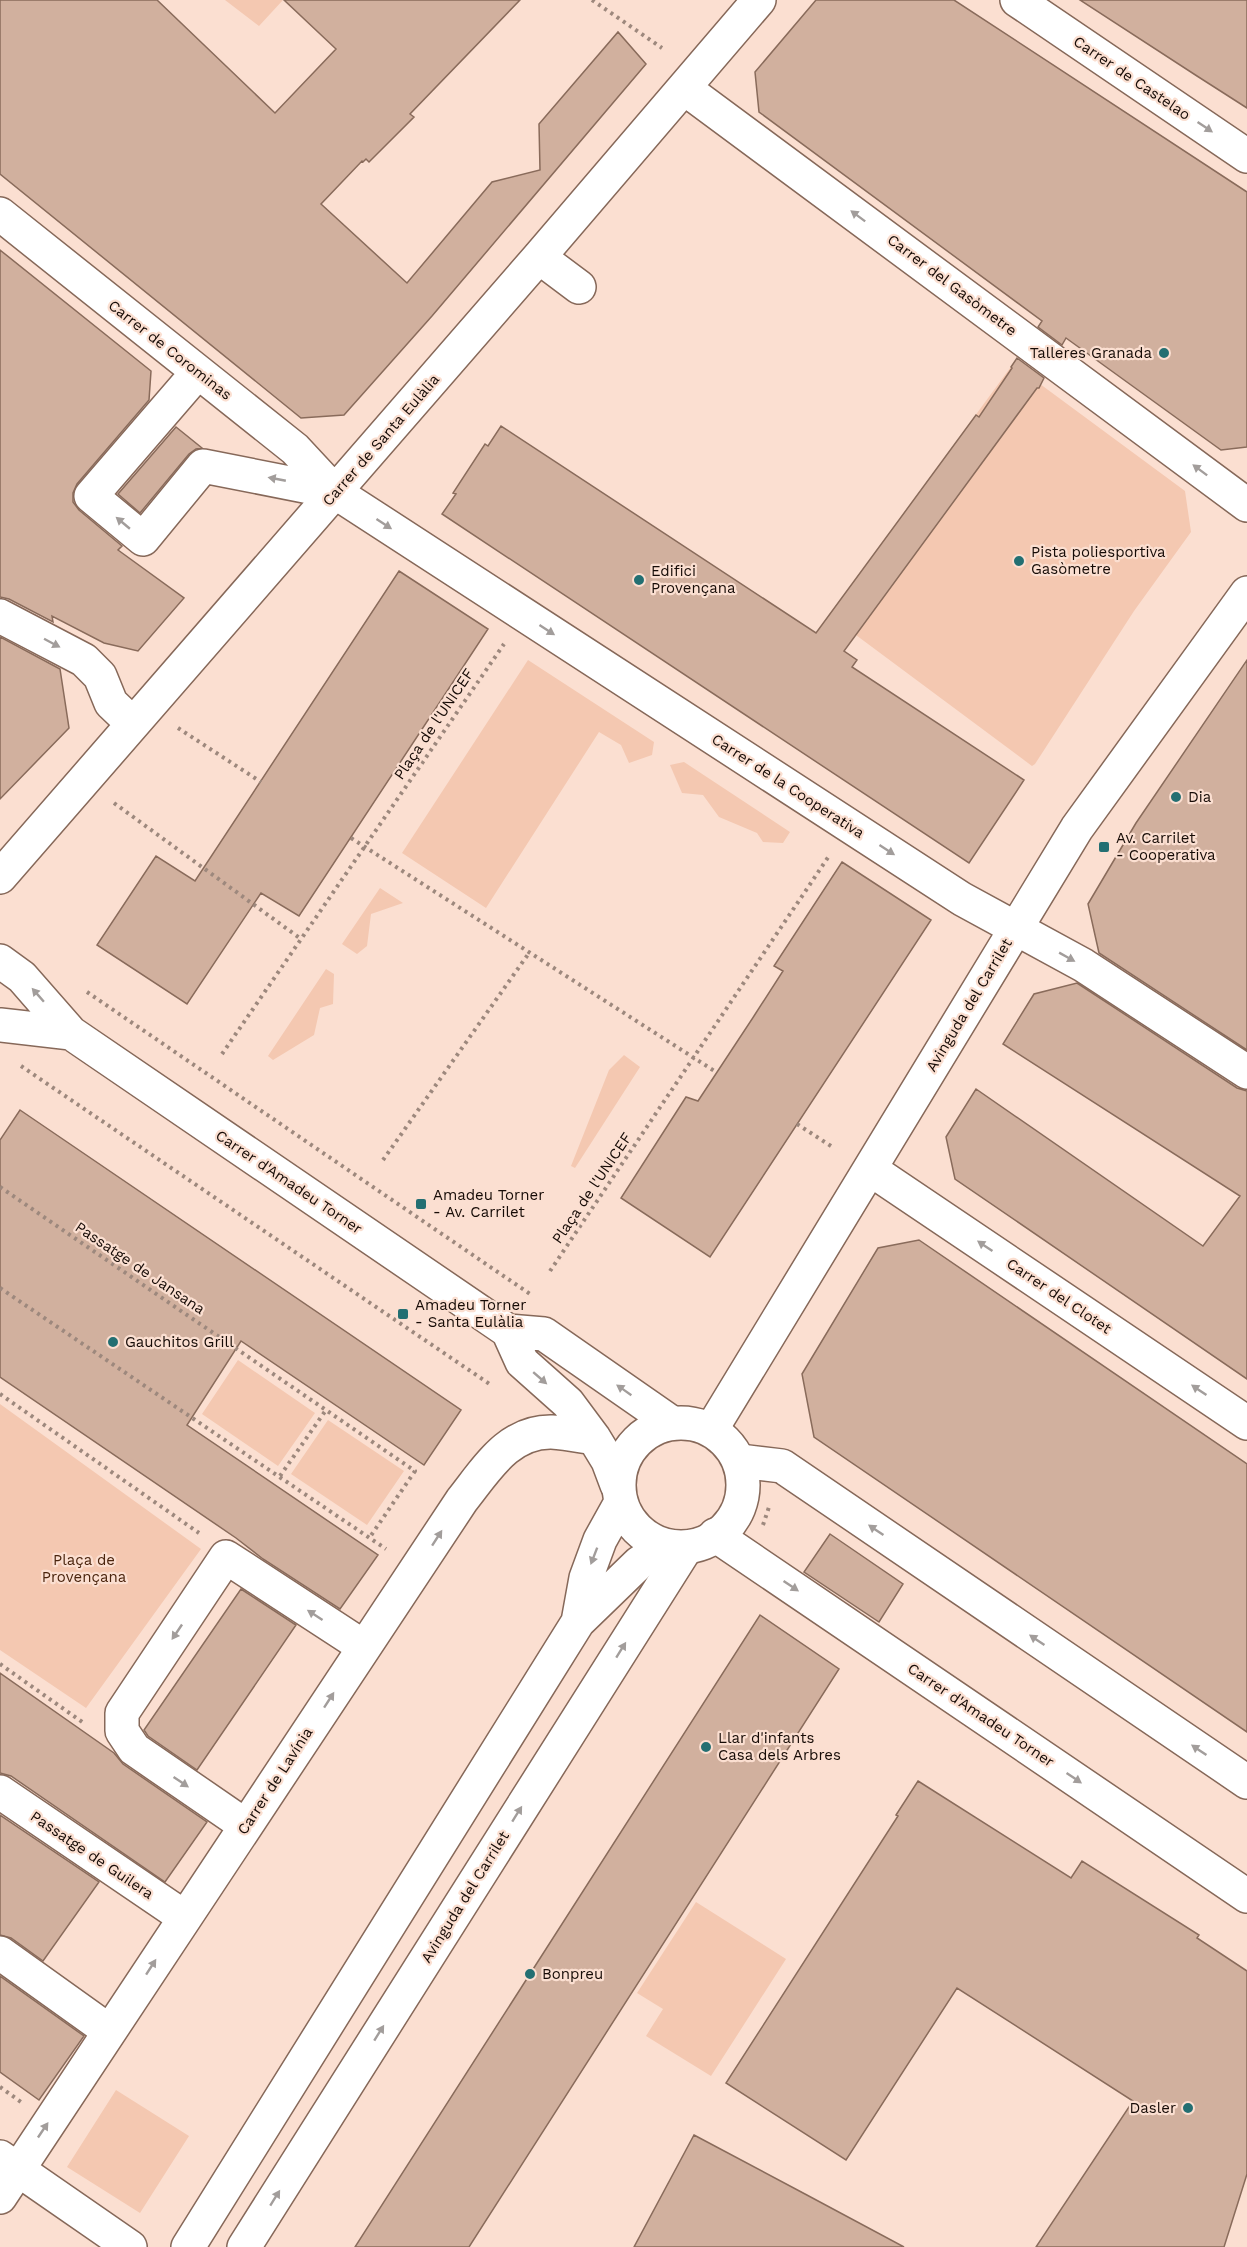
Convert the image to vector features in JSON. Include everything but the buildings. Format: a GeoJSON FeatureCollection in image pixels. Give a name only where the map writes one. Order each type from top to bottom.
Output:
{"type":"FeatureCollection","features":[{"type":"Feature","properties":{"kind":"street","name":"Carrer de Santa Eulàlia"},"geometry":{"type":"LineString","coordinates":[[0,877],[539,257],[759,0]]}},
{"type":"Feature","properties":{"kind":"street","name":"Carrer de Castelao"},"geometry":{"type":"LineString","coordinates":[[1017,0],[1247,156]]}},
{"type":"Feature","properties":{"kind":"street","name":"Carrer del Gasòmetre"},"geometry":{"type":"LineString","coordinates":[[684,88],[1247,505]]}},
{"type":"Feature","properties":{"kind":"street","name":"Carrer de Corominas"},"geometry":{"type":"LineString","coordinates":[[0,214],[295,448],[334,492]]}},
{"type":"Feature","properties":{"kind":"street"},"geometry":{"type":"LineString","coordinates":[[539,257],[579,287]]}},
{"type":"Feature","properties":{"kind":"street"},"geometry":{"type":"LineString","coordinates":[[198,372],[91,496],[143,539],[203,466],[334,492]]}},
{"type":"Feature","properties":{"kind":"street","name":"Carrer de la Cooperativa"},"geometry":{"type":"LineString","coordinates":[[334,492],[962,899],[1083,965],[1247,1072]]}},
{"type":"Feature","properties":{"kind":"street","name":"Avinguda del Carrilet"},"geometry":{"type":"LineString","coordinates":[[711,1430],[1077,828],[1247,593]]}},
{"type":"Feature","properties":{"kind":"street"},"geometry":{"type":"LineString","coordinates":[[0,616],[84,660],[100,676],[111,703],[133,724]]}},
{"type":"Feature","properties":{"kind":"street","name":"Carrer d'Amadeu Torner"},"geometry":{"type":"LineString","coordinates":[[0,961],[22,977],[71,1033],[508,1331],[544,1334],[672,1423]]}},
{"type":"Feature","properties":{"kind":"street","name":"Carrer d'Amadeu Torner"},"geometry":{"type":"LineString","coordinates":[[0,1025],[71,1033]]}},
{"type":"Feature","properties":{"kind":"street","name":"Carrer del Clotet"},"geometry":{"type":"LineString","coordinates":[[870,1169],[1247,1423]]}},
{"type":"Feature","properties":{"kind":"street"},"geometry":{"type":"LineString","coordinates":[[508,1331],[522,1362],[567,1403],[594,1438],[608,1461],[629,1521],[641,1534],[655,1543],[675,1547]]}},
{"type":"Feature","properties":{"kind":"street"},"geometry":{"type":"LineString","coordinates":[[188,2247],[578,1622],[639,1563],[675,1547],[701,1543],[715,1535],[728,1523],[738,1508],[743,1492],[744,1475],[740,1461],[734,1450],[711,1430],[687,1422],[658,1426],[643,1436],[631,1449],[620,1466],[619,1495],[586,1578],[578,1622]]}},
{"type":"Feature","properties":{"kind":"street","name":"Carrer de Lavínia"},"geometry":{"type":"LineString","coordinates":[[0,2197],[9,2163],[109,2031],[462,1500],[501,1450],[527,1436],[545,1433],[594,1438]]}},
{"type":"Feature","properties":{"kind":"street"},"geometry":{"type":"LineString","coordinates":[[740,1461],[782,1466],[1247,1782]]}},
{"type":"Feature","properties":{"kind":"street","name":"Carrer d'Amadeu Torner"},"geometry":{"type":"LineString","coordinates":[[715,1535],[1247,1896]]}},
{"type":"Feature","properties":{"kind":"street","name":"Avinguda del Carrilet"},"geometry":{"type":"LineString","coordinates":[[244,2247],[675,1547]]}},
{"type":"Feature","properties":{"kind":"street"},"geometry":{"type":"LineString","coordinates":[[246,1826],[134,1749],[122,1731],[123,1713],[226,1557],[364,1647]]}},
{"type":"Feature","properties":{"kind":"street","name":"Passatge de Guilera"},"geometry":{"type":"LineString","coordinates":[[0,1792],[183,1917]]}},
{"type":"Feature","properties":{"kind":"street"},"geometry":{"type":"LineString","coordinates":[[0,1953],[109,2031]]}},
{"type":"Feature","properties":{"kind":"street"},"geometry":{"type":"LineString","coordinates":[[9,2163],[130,2247]]}},
{"type":"Feature","properties":{"kind":"path"},"geometry":{"type":"LineString","coordinates":[[592,0],[663,48]]}},
{"type":"Feature","properties":{"kind":"path","name":"Plaça de l'UNICEF"},"geometry":{"type":"LineString","coordinates":[[222,1054],[524,615]]}},
{"type":"Feature","properties":{"kind":"path"},"geometry":{"type":"LineString","coordinates":[[175,726],[261,782]]}},
{"type":"Feature","properties":{"kind":"path"},"geometry":{"type":"LineString","coordinates":[[114,803],[302,939]]}},
{"type":"Feature","properties":{"kind":"path","name":"Plaça de l'UNICEF"},"geometry":{"type":"LineString","coordinates":[[550,1271],[849,826]]}},
{"type":"Feature","properties":{"kind":"path"},"geometry":{"type":"LineString","coordinates":[[351,838],[716,1072]]}},
{"type":"Feature","properties":{"kind":"path"},"geometry":{"type":"LineString","coordinates":[[383,1160],[529,953]]}},
{"type":"Feature","properties":{"kind":"path"},"geometry":{"type":"LineString","coordinates":[[86,992],[532,1296]]}},
{"type":"Feature","properties":{"kind":"path"},"geometry":{"type":"LineString","coordinates":[[10,1062],[21,1066],[493,1387]]}},
{"type":"Feature","properties":{"kind":"path"},"geometry":{"type":"LineString","coordinates":[[797,1124],[834,1148]]}},
{"type":"Feature","properties":{"kind":"path","name":"Passatge de Jansana"},"geometry":{"type":"LineString","coordinates":[[0,1186],[415,1471],[370,1538]]}},
{"type":"Feature","properties":{"kind":"path"},"geometry":{"type":"LineString","coordinates":[[0,1288],[392,1552]]}},
{"type":"Feature","properties":{"kind":"path"},"geometry":{"type":"LineString","coordinates":[[0,1394],[208,1538]]}},
{"type":"Feature","properties":{"kind":"path"},"geometry":{"type":"LineString","coordinates":[[279,1476],[326,1410]]}},
{"type":"Feature","properties":{"kind":"path"},"geometry":{"type":"LineString","coordinates":[[743,1554],[760,1533],[768,1514],[772,1497],[772,1465]]}},
{"type":"Feature","properties":{"kind":"path"},"geometry":{"type":"LineString","coordinates":[[0,1664],[93,1730]]}},
{"type":"Feature","properties":{"kind":"green space"},"geometry":{"type":"Polygon","coordinates":[[[225,0],[283,0],[259,26],[225,0]]]}},
{"type":"Feature","properties":{"kind":"green space","name":"Pista poliesportiva Gasòmetre"},"geometry":{"type":"Polygon","coordinates":[[[1013,364],[1185,491],[1191,532],[1134,611],[1032,766],[829,615],[1013,364]]]}},
{"type":"Feature","properties":{"kind":"green space"},"geometry":{"type":"Polygon","coordinates":[[[528,660],[654,742],[652,755],[629,763],[621,745],[599,732],[486,908],[402,853],[528,660]]]}},
{"type":"Feature","properties":{"kind":"green space"},"geometry":{"type":"Polygon","coordinates":[[[684,762],[790,832],[783,843],[763,842],[757,833],[719,817],[703,795],[682,793],[670,765],[684,762]]]}},
{"type":"Feature","properties":{"kind":"green space"},"geometry":{"type":"Polygon","coordinates":[[[380,888],[403,903],[371,914],[367,946],[357,954],[342,944],[380,888]]]}},
{"type":"Feature","properties":{"kind":"green space"},"geometry":{"type":"Polygon","coordinates":[[[326,969],[334,974],[333,1004],[320,1008],[314,1035],[273,1060],[268,1056],[326,969]]]}},
{"type":"Feature","properties":{"kind":"green space"},"geometry":{"type":"Polygon","coordinates":[[[624,1055],[640,1067],[575,1168],[571,1166],[609,1070],[624,1055]]]}},
{"type":"Feature","properties":{"kind":"green space"},"geometry":{"type":"Polygon","coordinates":[[[238,1360],[315,1413],[278,1466],[202,1414],[238,1360]]]}},
{"type":"Feature","properties":{"kind":"green space","name":"Plaça de Provençana"},"geometry":{"type":"Polygon","coordinates":[[[0,1404],[201,1549],[86,1708],[0,1650],[0,1404]]]}},
{"type":"Feature","properties":{"kind":"green space"},"geometry":{"type":"Polygon","coordinates":[[[328,1420],[404,1471],[367,1525],[291,1474],[328,1420]]]}},
{"type":"Feature","properties":{"kind":"green space"},"geometry":{"type":"Polygon","coordinates":[[[696,1902],[786,1959],[711,2076],[646,2036],[663,2009],[637,1993],[696,1902]]]}},
{"type":"Feature","properties":{"kind":"green space"},"geometry":{"type":"Polygon","coordinates":[[[116,2090],[189,2136],[140,2213],[67,2167],[116,2090]]]}},
{"type":"Feature","properties":{"kind":"place","name":"Talleres Granada"},"geometry":{"type":"Point","coordinates":[1164,353]}},
{"type":"Feature","properties":{"kind":"place","name":"Pista poliesportiva Gasòmetre"},"geometry":{"type":"Point","coordinates":[1019,561]}},
{"type":"Feature","properties":{"kind":"place","name":"Edifici Provençana"},"geometry":{"type":"Point","coordinates":[639,580]}},
{"type":"Feature","properties":{"kind":"place","name":"Dia"},"geometry":{"type":"Point","coordinates":[1176,797]}},
{"type":"Feature","properties":{"kind":"place","name":"Av. Carrilet - Cooperativa"},"geometry":{"type":"Point","coordinates":[1104,847]}},
{"type":"Feature","properties":{"kind":"place","name":"Amadeu Torner - Av. Carrilet"},"geometry":{"type":"Point","coordinates":[421,1204]}},
{"type":"Feature","properties":{"kind":"place","name":"Amadeu Torner - Santa Eulàlia"},"geometry":{"type":"Point","coordinates":[403,1314]}},
{"type":"Feature","properties":{"kind":"place","name":"Gauchitos Grill"},"geometry":{"type":"Point","coordinates":[113,1342]}},
{"type":"Feature","properties":{"kind":"place","name":"Llar d'infants Casa dels Arbres"},"geometry":{"type":"Point","coordinates":[706,1747]}},
{"type":"Feature","properties":{"kind":"place","name":"Bonpreu"},"geometry":{"type":"Point","coordinates":[530,1974]}},
{"type":"Feature","properties":{"kind":"place","name":"Dasler"},"geometry":{"type":"Point","coordinates":[1188,2108]}}]}
